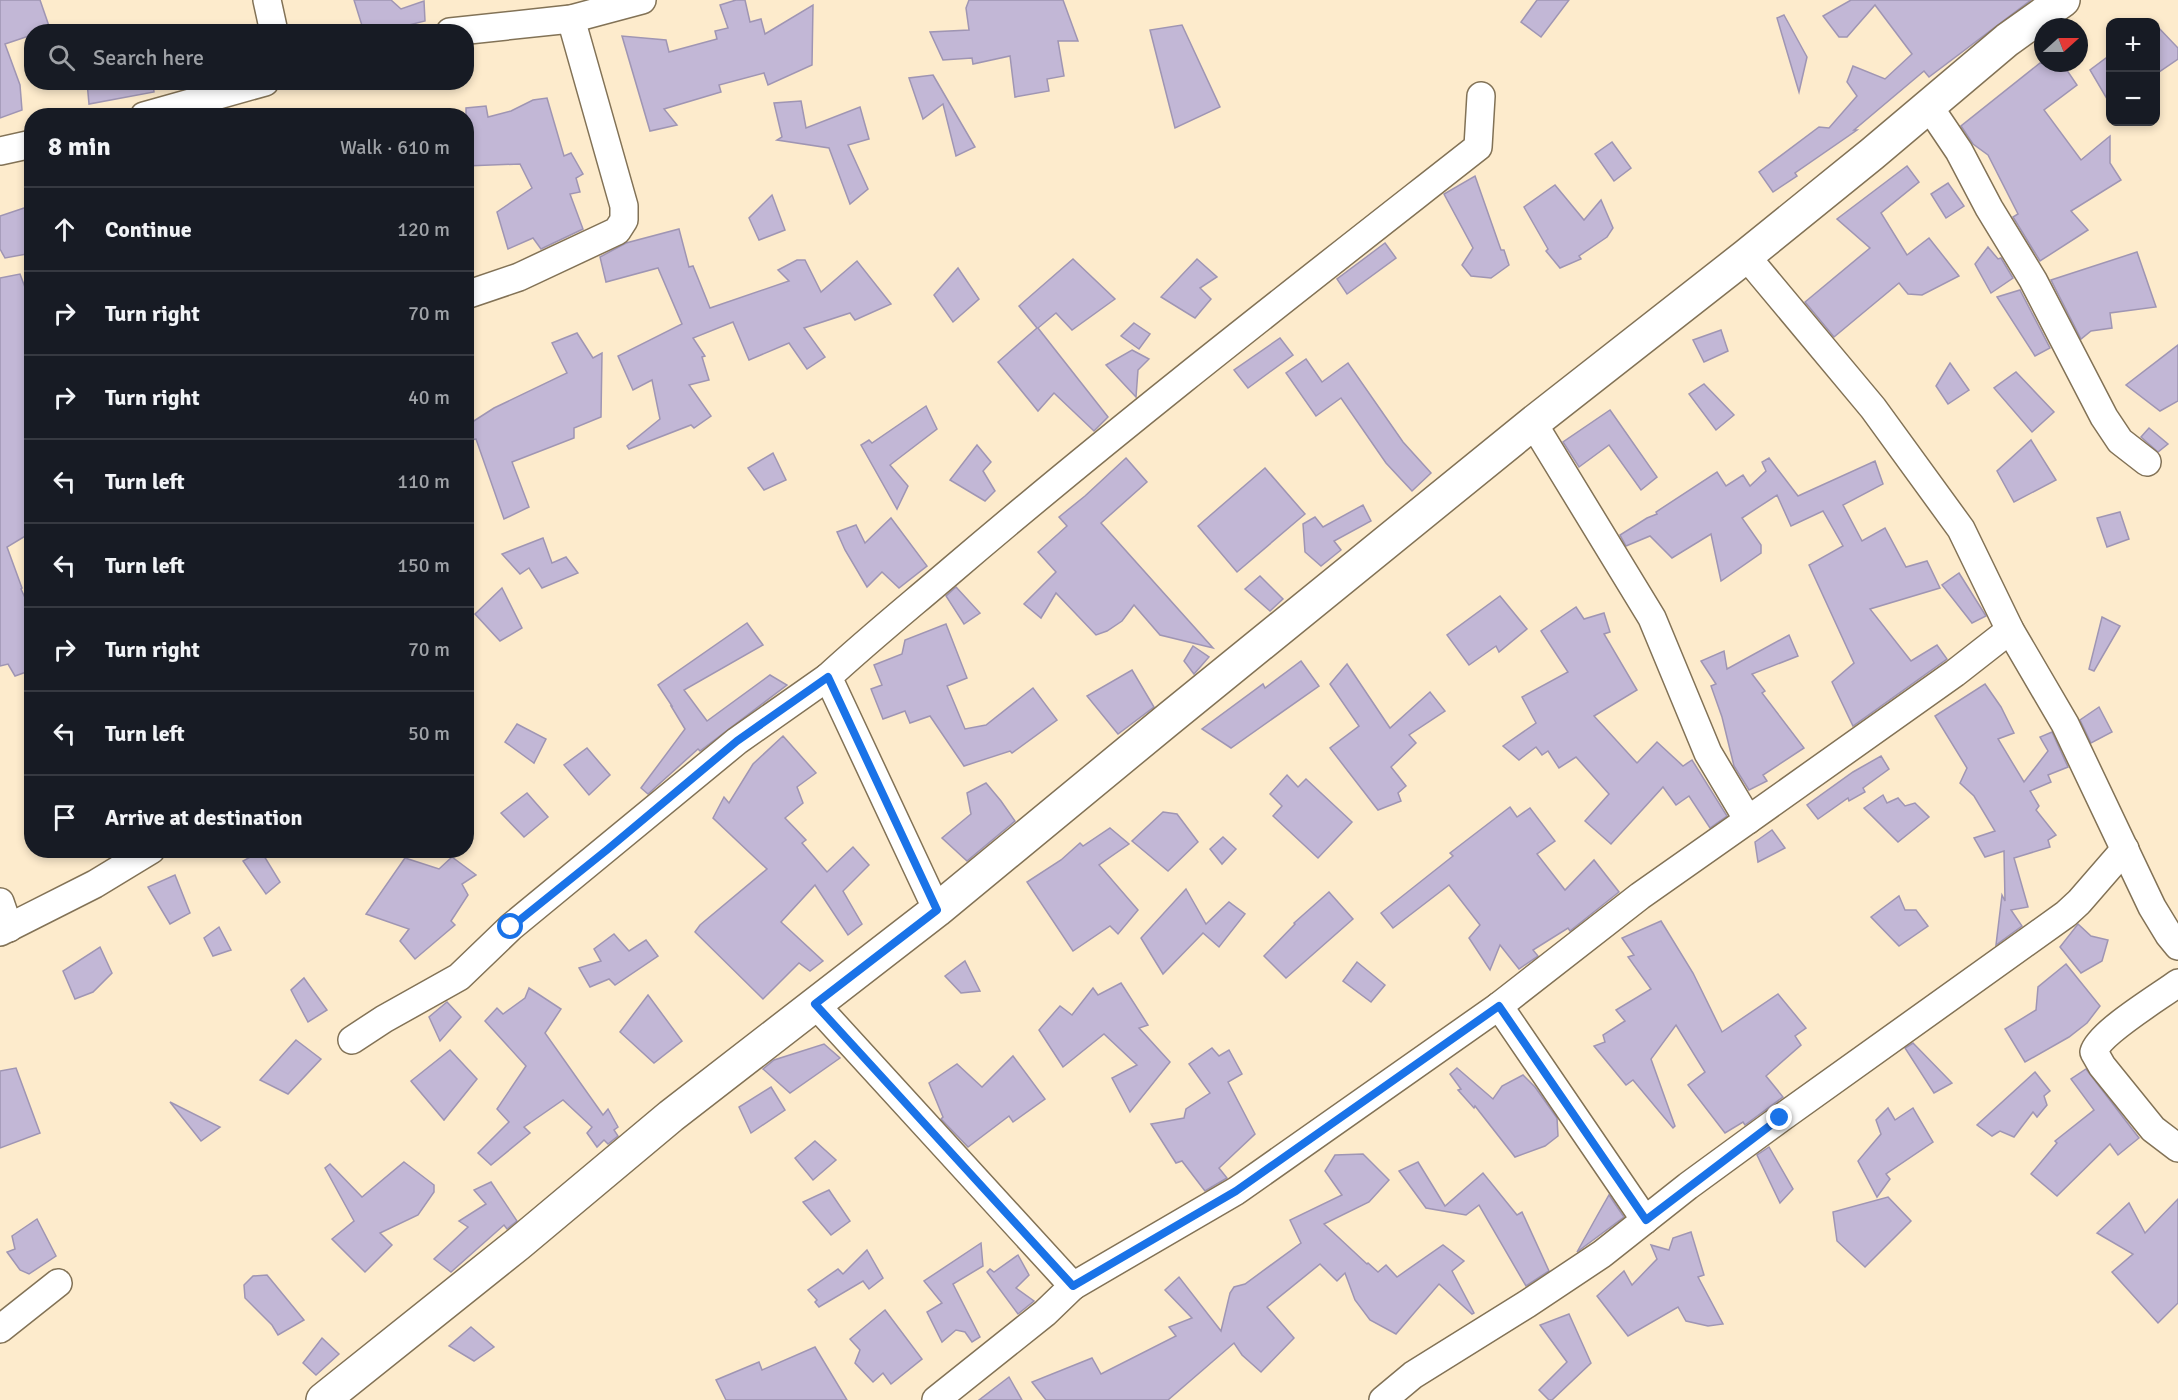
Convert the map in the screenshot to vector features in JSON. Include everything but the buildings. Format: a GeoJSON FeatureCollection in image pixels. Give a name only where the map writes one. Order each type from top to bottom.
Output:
{"type":"FeatureCollection","features":[{"type":"Feature","properties":{"kind":"street"},"geometry":{"type":"LineString","coordinates":[[267,0],[272,24]]}},
{"type":"Feature","properties":{"kind":"street"},"geometry":{"type":"LineString","coordinates":[[474,29],[571,19],[642,0]]}},
{"type":"Feature","properties":{"kind":"street"},"geometry":{"type":"LineString","coordinates":[[323,1400],[518,1244],[671,1116],[937,910],[1533,423],[1872,154],[2007,40],[2063,0]]}},
{"type":"Feature","properties":{"kind":"street"},"geometry":{"type":"LineString","coordinates":[[474,292],[519,277],[617,231],[624,220],[625,212],[621,195],[571,19]]}},
{"type":"Feature","properties":{"kind":"street"},"geometry":{"type":"LineString","coordinates":[[172,108],[237,90]]}},
{"type":"Feature","properties":{"kind":"street"},"geometry":{"type":"LineString","coordinates":[[352,1040],[384,1019],[459,977],[511,927],[737,741],[828,677],[873,636],[1060,479],[1233,339],[1478,147],[1481,96]]}},
{"type":"Feature","properties":{"kind":"street"},"geometry":{"type":"LineString","coordinates":[[1928,105],[1959,151],[1989,208],[2033,280],[2104,417],[2120,441],[2146,462]]}},
{"type":"Feature","properties":{"kind":"street"},"geometry":{"type":"LineString","coordinates":[[0,151],[24,146]]}},
{"type":"Feature","properties":{"kind":"street"},"geometry":{"type":"LineString","coordinates":[[1746,256],[1873,408],[1961,529],[2010,630],[2065,724],[2152,907],[2178,946]]}},
{"type":"Feature","properties":{"kind":"street"},"geometry":{"type":"LineString","coordinates":[[1533,423],[1652,618],[1708,753],[1748,820]]}},
{"type":"Feature","properties":{"kind":"street"},"geometry":{"type":"LineString","coordinates":[[936,1400],[1045,1313],[1073,1286],[1236,1191],[1499,1006],[1640,896],[1955,673],[2010,630]]}},
{"type":"Feature","properties":{"kind":"street"},"geometry":{"type":"LineString","coordinates":[[828,677],[937,910]]}},
{"type":"Feature","properties":{"kind":"street"},"geometry":{"type":"LineString","coordinates":[[1383,1400],[1413,1375],[1602,1254],[1780,1118],[2066,914],[2125,849]]}},
{"type":"Feature","properties":{"kind":"street"},"geometry":{"type":"LineString","coordinates":[[0,902],[4,930],[95,884],[138,858]]}},
{"type":"Feature","properties":{"kind":"street"},"geometry":{"type":"LineString","coordinates":[[2178,983],[2113,1030],[2096,1045],[2094,1052],[2102,1066],[2153,1129],[2178,1148]]}},
{"type":"Feature","properties":{"kind":"street"},"geometry":{"type":"LineString","coordinates":[[815,1004],[1073,1286]]}},
{"type":"Feature","properties":{"kind":"street"},"geometry":{"type":"LineString","coordinates":[[1499,1006],[1646,1220]]}},
{"type":"Feature","properties":{"kind":"street"},"geometry":{"type":"LineString","coordinates":[[0,1329],[58,1283]]}},
{"type":"Feature","properties":{"kind":"route"},"geometry":{"type":"LineString","coordinates":[[511,927],[737,741],[828,677],[937,910],[815,1004],[1073,1286],[1236,1191],[1499,1006],[1646,1220],[1780,1118]]}}]}
